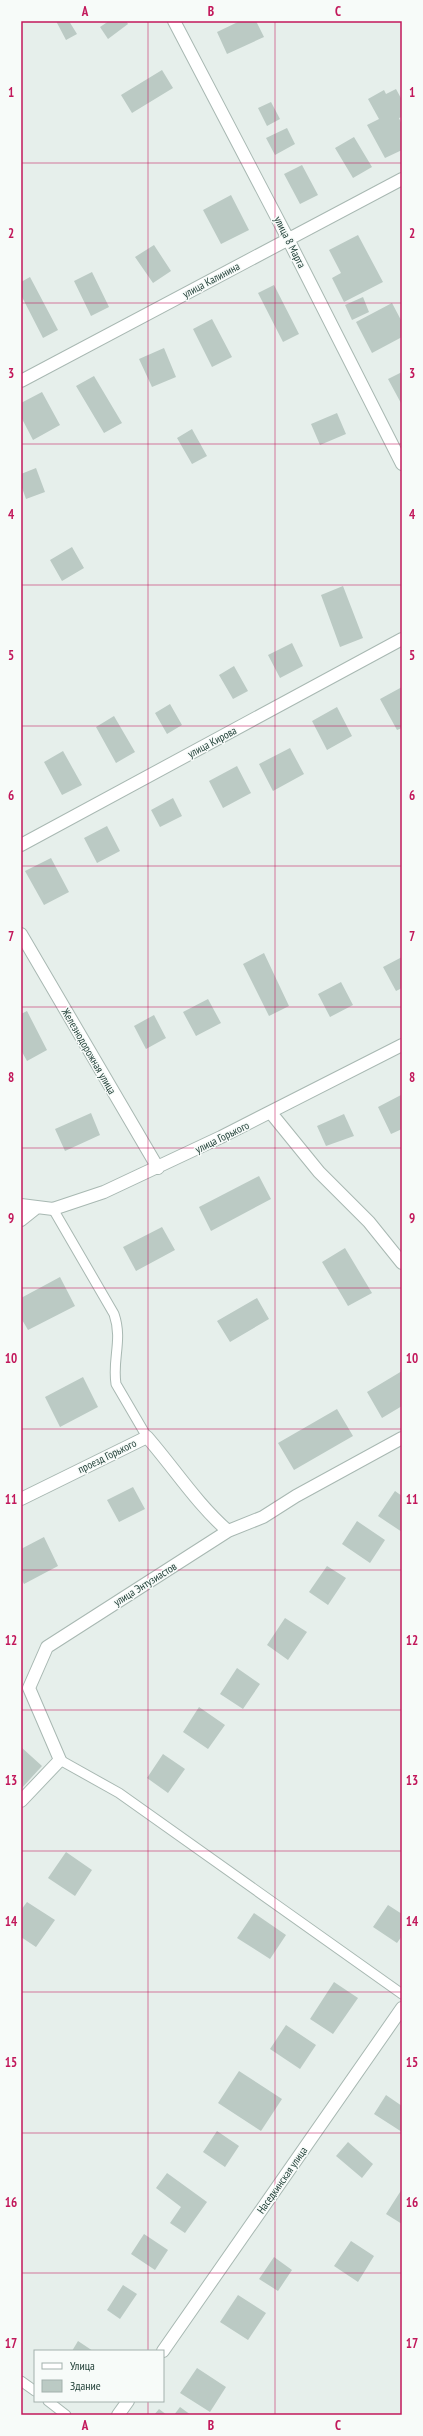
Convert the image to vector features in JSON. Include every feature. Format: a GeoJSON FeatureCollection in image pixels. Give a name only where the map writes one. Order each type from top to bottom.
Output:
{"type":"FeatureCollection","features":[{"type":"Feature","properties":{"kind":"street","name":"улица 8 Марта"},"geometry":{"type":"LineString","coordinates":[[174,21],[288,239],[402,464]]}},
{"type":"Feature","properties":{"kind":"street","name":"улица Калинина"},"geometry":{"type":"LineString","coordinates":[[21,381],[402,179]]}},
{"type":"Feature","properties":{"kind":"street","name":"улица Кирова"},"geometry":{"type":"LineString","coordinates":[[21,845],[402,639]]}},
{"type":"Feature","properties":{"kind":"street","name":"Железнодорожная улица"},"geometry":{"type":"LineString","coordinates":[[21,934],[158,1168]]}},
{"type":"Feature","properties":{"kind":"street","name":"улица Горького"},"geometry":{"type":"LineString","coordinates":[[21,1205],[53,1209],[104,1192],[158,1168],[271,1113],[402,1045]]}},
{"type":"Feature","properties":{"kind":"street"},"geometry":{"type":"LineString","coordinates":[[271,1113],[319,1172],[369,1222],[402,1262]]}},
{"type":"Feature","properties":{"kind":"street"},"geometry":{"type":"LineString","coordinates":[[21,1220],[36,1208]]}},
{"type":"Feature","properties":{"kind":"street","name":"проезд Горького"},"geometry":{"type":"LineString","coordinates":[[21,1499],[147,1437],[175,1469],[206,1512],[228,1531]]}},
{"type":"Feature","properties":{"kind":"street","name":"улица Энтузиастов"},"geometry":{"type":"LineString","coordinates":[[60,1760],[29,1688],[47,1647],[228,1531],[263,1517],[296,1496],[402,1438]]}},
{"type":"Feature","properties":{"kind":"street"},"geometry":{"type":"LineString","coordinates":[[21,1801],[60,1760]]}},
{"type":"Feature","properties":{"kind":"street","name":"Наседкинская улица"},"geometry":{"type":"LineString","coordinates":[[164,2350],[402,2008]]}},
{"type":"Feature","properties":{"kind":"street"},"geometry":{"type":"LineString","coordinates":[[118,2415],[127,2402]]}},
{"type":"Feature","properties":{"kind":"lane"},"geometry":{"type":"LineString","coordinates":[[53,1209],[114,1314],[119,1328],[114,1375],[116,1384],[147,1437]]}},
{"type":"Feature","properties":{"kind":"lane"},"geometry":{"type":"LineString","coordinates":[[60,1760],[119,1792],[402,1994]]}},
{"type":"Feature","properties":{"kind":"lane"},"geometry":{"type":"LineString","coordinates":[[21,2381],[34,2390]]}},
{"type":"Feature","properties":{"kind":"lane"},"geometry":{"type":"LineString","coordinates":[[49,2402],[66,2415]]}},
{"type":"Feature","properties":{"kind":"building"},"geometry":{"type":"Polygon","coordinates":[[[56,21],[69,21],[77,34],[66,40],[56,21]]]}},
{"type":"Feature","properties":{"kind":"building"},"geometry":{"type":"Polygon","coordinates":[[[109,21],[126,21],[128,24],[108,39],[100,27],[109,21]]]}},
{"type":"Feature","properties":{"kind":"building"},"geometry":{"type":"Polygon","coordinates":[[[240,21],[256,21],[264,37],[227,54],[217,32],[240,21]]]}},
{"type":"Feature","properties":{"kind":"building"},"geometry":{"type":"Polygon","coordinates":[[[162,70],[173,88],[132,113],[121,95],[162,70]]]}},
{"type":"Feature","properties":{"kind":"building"},"geometry":{"type":"Polygon","coordinates":[[[396,89],[402,100],[402,117],[399,118],[402,125],[402,150],[385,158],[367,125],[379,119],[368,99],[384,90],[386,94],[396,89]]]}},
{"type":"Feature","properties":{"kind":"building"},"geometry":{"type":"Polygon","coordinates":[[[271,102],[280,119],[267,126],[258,108],[271,102]]]}},
{"type":"Feature","properties":{"kind":"building"},"geometry":{"type":"Polygon","coordinates":[[[287,128],[295,144],[275,155],[266,138],[287,128]]]}},
{"type":"Feature","properties":{"kind":"building"},"geometry":{"type":"Polygon","coordinates":[[[354,137],[372,167],[353,178],[335,148],[354,137]]]}},
{"type":"Feature","properties":{"kind":"building"},"geometry":{"type":"Polygon","coordinates":[[[302,165],[318,195],[300,204],[284,174],[302,165]]]}},
{"type":"Feature","properties":{"kind":"building"},"geometry":{"type":"Polygon","coordinates":[[[231,195],[249,230],[221,244],[203,210],[231,195]]]}},
{"type":"Feature","properties":{"kind":"building"},"geometry":{"type":"Polygon","coordinates":[[[358,235],[383,282],[344,302],[332,278],[341,273],[329,250],[358,235]]]}},
{"type":"Feature","properties":{"kind":"building"},"geometry":{"type":"Polygon","coordinates":[[[154,245],[171,271],[153,283],[135,257],[154,245]]]}},
{"type":"Feature","properties":{"kind":"building"},"geometry":{"type":"Polygon","coordinates":[[[92,272],[109,307],[91,316],[74,281],[92,272]]]}},
{"type":"Feature","properties":{"kind":"building"},"geometry":{"type":"Polygon","coordinates":[[[30,277],[58,330],[43,338],[21,295],[21,282],[30,277]]]}},
{"type":"Feature","properties":{"kind":"building"},"geometry":{"type":"Polygon","coordinates":[[[274,285],[299,334],[283,342],[258,293],[274,285]]]}},
{"type":"Feature","properties":{"kind":"building"},"geometry":{"type":"Polygon","coordinates":[[[363,297],[369,312],[352,320],[345,305],[363,297]]]}},
{"type":"Feature","properties":{"kind":"building"},"geometry":{"type":"Polygon","coordinates":[[[392,303],[402,322],[402,337],[372,353],[356,322],[392,303]]]}},
{"type":"Feature","properties":{"kind":"building"},"geometry":{"type":"Polygon","coordinates":[[[212,319],[232,357],[212,367],[193,329],[212,319]]]}},
{"type":"Feature","properties":{"kind":"building"},"geometry":{"type":"Polygon","coordinates":[[[164,348],[176,377],[152,387],[139,359],[164,348]]]}},
{"type":"Feature","properties":{"kind":"building"},"geometry":{"type":"Polygon","coordinates":[[[402,372],[402,405],[388,379],[402,372]]]}},
{"type":"Feature","properties":{"kind":"building"},"geometry":{"type":"Polygon","coordinates":[[[94,376],[122,423],[104,433],[76,386],[94,376]]]}},
{"type":"Feature","properties":{"kind":"building"},"geometry":{"type":"Polygon","coordinates":[[[42,392],[60,425],[33,440],[21,417],[21,403],[42,392]]]}},
{"type":"Feature","properties":{"kind":"building"},"geometry":{"type":"Polygon","coordinates":[[[337,413],[346,434],[320,445],[311,424],[337,413]]]}},
{"type":"Feature","properties":{"kind":"building"},"geometry":{"type":"Polygon","coordinates":[[[192,429],[207,456],[192,464],[177,438],[192,429]]]}},
{"type":"Feature","properties":{"kind":"building"},"geometry":{"type":"Polygon","coordinates":[[[36,468],[45,492],[26,499],[21,485],[21,474],[36,468]]]}},
{"type":"Feature","properties":{"kind":"building"},"geometry":{"type":"Polygon","coordinates":[[[72,547],[84,568],[62,581],[50,560],[72,547]]]}},
{"type":"Feature","properties":{"kind":"building"},"geometry":{"type":"Polygon","coordinates":[[[343,586],[363,638],[340,647],[321,595],[343,586]]]}},
{"type":"Feature","properties":{"kind":"building"},"geometry":{"type":"Polygon","coordinates":[[[292,643],[303,666],[280,678],[268,655],[292,643]]]}},
{"type":"Feature","properties":{"kind":"building"},"geometry":{"type":"Polygon","coordinates":[[[234,666],[248,691],[233,699],[219,675],[234,666]]]}},
{"type":"Feature","properties":{"kind":"building"},"geometry":{"type":"Polygon","coordinates":[[[402,687],[402,728],[397,730],[380,699],[402,687]]]}},
{"type":"Feature","properties":{"kind":"building"},"geometry":{"type":"Polygon","coordinates":[[[170,704],[182,725],[167,734],[155,713],[170,704]]]}},
{"type":"Feature","properties":{"kind":"building"},"geometry":{"type":"Polygon","coordinates":[[[337,707],[352,736],[327,750],[312,721],[337,707]]]}},
{"type":"Feature","properties":{"kind":"building"},"geometry":{"type":"Polygon","coordinates":[[[114,716],[135,752],[116,763],[96,727],[114,716]]]}},
{"type":"Feature","properties":{"kind":"building"},"geometry":{"type":"Polygon","coordinates":[[[290,748],[304,774],[273,791],[259,764],[290,748]]]}},
{"type":"Feature","properties":{"kind":"building"},"geometry":{"type":"Polygon","coordinates":[[[63,751],[82,785],[62,795],[44,762],[63,751]]]}},
{"type":"Feature","properties":{"kind":"building"},"geometry":{"type":"Polygon","coordinates":[[[237,766],[251,793],[223,808],[209,781],[237,766]]]}},
{"type":"Feature","properties":{"kind":"building"},"geometry":{"type":"Polygon","coordinates":[[[173,798],[182,816],[160,827],[151,810],[173,798]]]}},
{"type":"Feature","properties":{"kind":"building"},"geometry":{"type":"Polygon","coordinates":[[[107,826],[120,851],[97,863],[84,838],[107,826]]]}},
{"type":"Feature","properties":{"kind":"building"},"geometry":{"type":"Polygon","coordinates":[[[51,858],[69,892],[44,905],[25,871],[51,858]]]}},
{"type":"Feature","properties":{"kind":"building"},"geometry":{"type":"Polygon","coordinates":[[[264,953],[289,1006],[269,1016],[243,964],[264,953]]]}},
{"type":"Feature","properties":{"kind":"building"},"geometry":{"type":"Polygon","coordinates":[[[402,957],[402,988],[396,991],[383,967],[402,957]]]}},
{"type":"Feature","properties":{"kind":"building"},"geometry":{"type":"Polygon","coordinates":[[[341,982],[353,1005],[330,1017],[318,994],[341,982]]]}},
{"type":"Feature","properties":{"kind":"building"},"geometry":{"type":"Polygon","coordinates":[[[208,999],[221,1023],[196,1036],[183,1012],[208,999]]]}},
{"type":"Feature","properties":{"kind":"building"},"geometry":{"type":"Polygon","coordinates":[[[27,1011],[47,1050],[27,1061],[21,1050],[21,1014],[27,1011]]]}},
{"type":"Feature","properties":{"kind":"building"},"geometry":{"type":"Polygon","coordinates":[[[154,1015],[166,1038],[146,1049],[134,1026],[154,1015]]]}},
{"type":"Feature","properties":{"kind":"building"},"geometry":{"type":"Polygon","coordinates":[[[401,1095],[402,1129],[391,1134],[378,1107],[401,1095]]]}},
{"type":"Feature","properties":{"kind":"building"},"geometry":{"type":"Polygon","coordinates":[[[91,1113],[100,1135],[65,1151],[55,1129],[91,1113]]]}},
{"type":"Feature","properties":{"kind":"building"},"geometry":{"type":"Polygon","coordinates":[[[344,1114],[354,1136],[326,1146],[317,1126],[344,1114]]]}},
{"type":"Feature","properties":{"kind":"building"},"geometry":{"type":"Polygon","coordinates":[[[259,1176],[271,1199],[211,1231],[199,1207],[259,1176]]]}},
{"type":"Feature","properties":{"kind":"building"},"geometry":{"type":"Polygon","coordinates":[[[162,1227],[175,1250],[136,1271],[123,1247],[162,1227]]]}},
{"type":"Feature","properties":{"kind":"building"},"geometry":{"type":"Polygon","coordinates":[[[345,1248],[372,1293],[348,1306],[322,1262],[345,1248]]]}},
{"type":"Feature","properties":{"kind":"building"},"geometry":{"type":"Polygon","coordinates":[[[60,1277],[75,1306],[28,1330],[21,1318],[21,1298],[60,1277]]]}},
{"type":"Feature","properties":{"kind":"building"},"geometry":{"type":"Polygon","coordinates":[[[257,1298],[269,1319],[230,1342],[217,1321],[257,1298]]]}},
{"type":"Feature","properties":{"kind":"building"},"geometry":{"type":"Polygon","coordinates":[[[402,1371],[402,1406],[382,1418],[367,1392],[402,1371]]]}},
{"type":"Feature","properties":{"kind":"building"},"geometry":{"type":"Polygon","coordinates":[[[83,1377],[98,1407],[60,1427],[45,1397],[83,1377]]]}},
{"type":"Feature","properties":{"kind":"building"},"geometry":{"type":"Polygon","coordinates":[[[337,1409],[353,1436],[294,1470],[278,1443],[337,1409]]]}},
{"type":"Feature","properties":{"kind":"building"},"geometry":{"type":"Polygon","coordinates":[[[133,1487],[145,1509],[119,1522],[107,1500],[133,1487]]]}},
{"type":"Feature","properties":{"kind":"building"},"geometry":{"type":"Polygon","coordinates":[[[395,1491],[402,1496],[402,1532],[378,1516],[395,1491]]]}},
{"type":"Feature","properties":{"kind":"building"},"geometry":{"type":"Polygon","coordinates":[[[357,1521],[385,1540],[370,1563],[342,1544],[357,1521]]]}},
{"type":"Feature","properties":{"kind":"building"},"geometry":{"type":"Polygon","coordinates":[[[44,1537],[58,1566],[24,1584],[21,1578],[21,1549],[44,1537]]]}},
{"type":"Feature","properties":{"kind":"building"},"geometry":{"type":"Polygon","coordinates":[[[327,1566],[346,1578],[328,1605],[309,1592],[327,1566]]]}},
{"type":"Feature","properties":{"kind":"building"},"geometry":{"type":"Polygon","coordinates":[[[285,1618],[307,1632],[288,1660],[267,1645],[285,1618]]]}},
{"type":"Feature","properties":{"kind":"building"},"geometry":{"type":"Polygon","coordinates":[[[237,1668],[260,1684],[243,1709],[220,1694],[237,1668]]]}},
{"type":"Feature","properties":{"kind":"building"},"geometry":{"type":"Polygon","coordinates":[[[199,1707],[225,1725],[208,1749],[183,1732],[199,1707]]]}},
{"type":"Feature","properties":{"kind":"building"},"geometry":{"type":"Polygon","coordinates":[[[21,1747],[42,1766],[21,1789],[21,1747]]]}},
{"type":"Feature","properties":{"kind":"building"},"geometry":{"type":"Polygon","coordinates":[[[163,1754],[185,1769],[168,1793],[147,1778],[163,1754]]]}},
{"type":"Feature","properties":{"kind":"building"},"geometry":{"type":"Polygon","coordinates":[[[66,1852],[92,1870],[75,1896],[48,1878],[66,1852]]]}},
{"type":"Feature","properties":{"kind":"building"},"geometry":{"type":"Polygon","coordinates":[[[27,1902],[55,1920],[36,1947],[21,1937],[21,1910],[27,1902]]]}},
{"type":"Feature","properties":{"kind":"building"},"geometry":{"type":"Polygon","coordinates":[[[388,1905],[402,1914],[402,1936],[397,1943],[373,1927],[388,1905]]]}},
{"type":"Feature","properties":{"kind":"building"},"geometry":{"type":"Polygon","coordinates":[[[254,1913],[286,1935],[270,1959],[237,1938],[254,1913]]]}},
{"type":"Feature","properties":{"kind":"building"},"geometry":{"type":"Polygon","coordinates":[[[334,1982],[358,1998],[333,2034],[310,2019],[334,1982]]]}},
{"type":"Feature","properties":{"kind":"building"},"geometry":{"type":"Polygon","coordinates":[[[286,2025],[316,2045],[300,2069],[270,2049],[286,2025]]]}},
{"type":"Feature","properties":{"kind":"building"},"geometry":{"type":"Polygon","coordinates":[[[239,2071],[282,2099],[261,2131],[218,2103],[239,2071]]]}},
{"type":"Feature","properties":{"kind":"building"},"geometry":{"type":"Polygon","coordinates":[[[386,2095],[402,2106],[402,2132],[374,2114],[386,2095]]]}},
{"type":"Feature","properties":{"kind":"building"},"geometry":{"type":"Polygon","coordinates":[[[217,2131],[239,2146],[225,2167],[203,2152],[217,2131]]]}},
{"type":"Feature","properties":{"kind":"building"},"geometry":{"type":"Polygon","coordinates":[[[348,2142],[373,2164],[362,2178],[336,2156],[348,2142]]]}},
{"type":"Feature","properties":{"kind":"building"},"geometry":{"type":"Polygon","coordinates":[[[167,2173],[207,2202],[185,2233],[170,2223],[181,2207],[156,2188],[167,2173]]]}},
{"type":"Feature","properties":{"kind":"building"},"geometry":{"type":"Polygon","coordinates":[[[402,2189],[402,2224],[386,2214],[402,2189]]]}},
{"type":"Feature","properties":{"kind":"building"},"geometry":{"type":"Polygon","coordinates":[[[144,2234],[168,2250],[155,2270],[131,2254],[144,2234]]]}},
{"type":"Feature","properties":{"kind":"building"},"geometry":{"type":"Polygon","coordinates":[[[351,2241],[374,2256],[358,2282],[334,2266],[351,2241]]]}},
{"type":"Feature","properties":{"kind":"building"},"geometry":{"type":"Polygon","coordinates":[[[274,2257],[292,2270],[278,2291],[259,2279],[274,2257]]]}},
{"type":"Feature","properties":{"kind":"building"},"geometry":{"type":"Polygon","coordinates":[[[123,2285],[137,2294],[120,2319],[107,2310],[123,2285]]]}},
{"type":"Feature","properties":{"kind":"building"},"geometry":{"type":"Polygon","coordinates":[[[238,2295],[266,2313],[248,2340],[220,2322],[238,2295]]]}},
{"type":"Feature","properties":{"kind":"building"},"geometry":{"type":"Polygon","coordinates":[[[78,2341],[92,2350],[73,2350],[78,2341]]]}},
{"type":"Feature","properties":{"kind":"building"},"geometry":{"type":"Polygon","coordinates":[[[197,2368],[226,2387],[210,2412],[180,2393],[197,2368]]]}},
{"type":"Feature","properties":{"kind":"building"},"geometry":{"type":"Polygon","coordinates":[[[180,2407],[191,2415],[174,2415],[180,2407]]]}},
{"type":"Feature","properties":{"kind":"building"},"geometry":{"type":"Polygon","coordinates":[[[159,2409],[167,2415],[154,2415],[159,2409]]]}}]}
